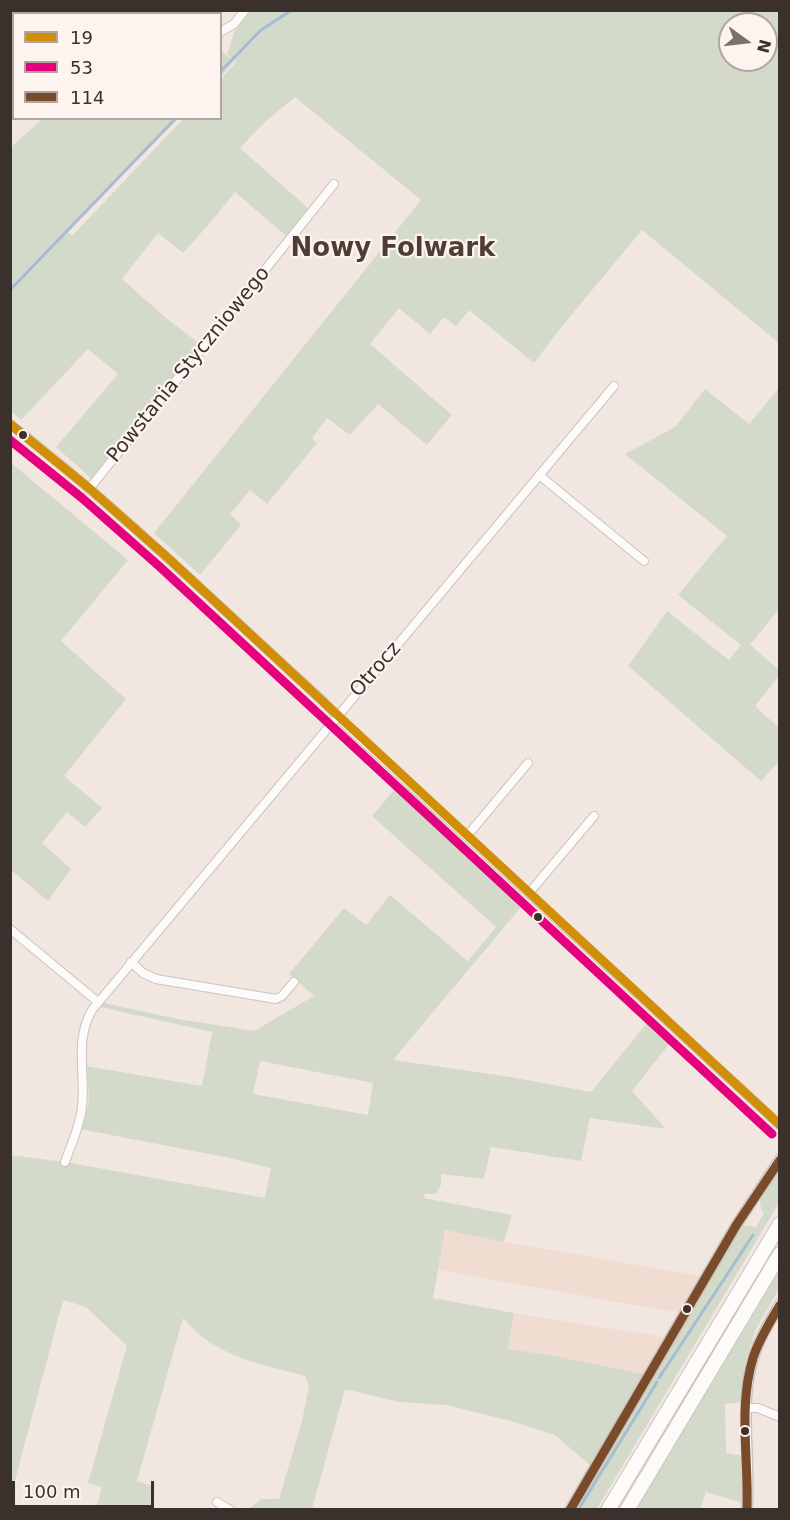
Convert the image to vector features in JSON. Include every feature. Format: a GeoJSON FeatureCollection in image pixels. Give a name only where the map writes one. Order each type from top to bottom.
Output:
{"type":"FeatureCollection","features":[{"type":"Feature","properties":{"kind":"highway"},"geometry":{"type":"LineString","coordinates":[[608,1509],[780,1224]]}},
{"type":"Feature","properties":{"kind":"highway"},"geometry":{"type":"LineString","coordinates":[[627,1509],[780,1254]]}},
{"type":"Feature","properties":{"kind":"street"},"geometry":{"type":"LineString","coordinates":[[222,31],[234,24],[245,10]]}},
{"type":"Feature","properties":{"kind":"street","name":"Powstania Styczniowego"},"geometry":{"type":"LineString","coordinates":[[88,489],[334,184]]}},
{"type":"Feature","properties":{"kind":"street","name":"Otrocz"},"geometry":{"type":"LineString","coordinates":[[65,1162],[82,1111],[82,1033],[92,1010],[614,386]]}},
{"type":"Feature","properties":{"kind":"street"},"geometry":{"type":"LineString","coordinates":[[10,424],[88,489],[780,1125]]}},
{"type":"Feature","properties":{"kind":"street"},"geometry":{"type":"LineString","coordinates":[[539,475],[644,561]]}},
{"type":"Feature","properties":{"kind":"street"},"geometry":{"type":"LineString","coordinates":[[466,836],[528,764]]}},
{"type":"Feature","properties":{"kind":"street"},"geometry":{"type":"LineString","coordinates":[[529,893],[594,816]]}},
{"type":"Feature","properties":{"kind":"street"},"geometry":{"type":"LineString","coordinates":[[10,930],[98,1002]]}},
{"type":"Feature","properties":{"kind":"street"},"geometry":{"type":"LineString","coordinates":[[131,962],[143,973],[156,979],[276,999],[282,996],[294,982]]}},
{"type":"Feature","properties":{"kind":"street"},"geometry":{"type":"LineString","coordinates":[[570,1509],[737,1224],[780,1159]]}},
{"type":"Feature","properties":{"kind":"street"},"geometry":{"type":"LineString","coordinates":[[747,1509],[747,1408],[751,1366],[761,1338],[780,1304]]}},
{"type":"Feature","properties":{"kind":"street"},"geometry":{"type":"LineString","coordinates":[[747,1408],[758,1408],[780,1417]]}},
{"type":"Feature","properties":{"kind":"street"},"geometry":{"type":"LineString","coordinates":[[218,1502],[230,1509]]}},
{"type":"Feature","properties":{"kind":"shaded area"},"geometry":{"type":"Polygon","coordinates":[[[445,1230],[701,1276],[679,1313],[438,1270],[445,1230]]]}},
{"type":"Feature","properties":{"kind":"shaded area"},"geometry":{"type":"Polygon","coordinates":[[[514,1313],[664,1337],[643,1374],[508,1349],[514,1313]]]}},
{"type":"Feature","properties":{"kind":"green space"},"geometry":{"type":"Polygon","coordinates":[[[92,10],[176,10],[179,12],[89,12],[92,10]]]}},
{"type":"Feature","properties":{"kind":"green space"},"geometry":{"type":"Polygon","coordinates":[[[251,11],[779,11],[779,343],[642,230],[534,363],[469,310],[456,326],[444,317],[430,334],[399,308],[370,344],[452,415],[427,445],[378,404],[350,435],[327,418],[312,438],[317,443],[267,504],[250,490],[230,514],[241,525],[200,575],[154,533],[421,200],[295,97],[264,123],[240,148],[308,208],[286,236],[235,192],[183,253],[158,233],[122,279],[200,344],[92,479],[56,447],[118,374],[88,349],[21,420],[11,411],[10,148],[41,120],[177,120],[67,231],[72,236],[182,120],[222,120],[222,78],[236,62],[227,54],[235,30],[251,11]]]}},
{"type":"Feature","properties":{"kind":"green space"},"geometry":{"type":"Polygon","coordinates":[[[222,51],[234,62],[222,75],[222,51]]]}},
{"type":"Feature","properties":{"kind":"green space"},"geometry":{"type":"Polygon","coordinates":[[[779,388],[779,609],[750,645],[779,670],[779,676],[755,706],[779,728],[779,761],[761,781],[628,666],[667,611],[729,660],[741,645],[678,595],[727,536],[625,454],[675,427],[705,389],[749,424],[779,388]]]}},
{"type":"Feature","properties":{"kind":"green space"},"geometry":{"type":"Polygon","coordinates":[[[10,462],[128,560],[61,641],[126,699],[64,776],[102,808],[85,827],[67,812],[42,843],[71,869],[48,901],[11,870],[10,462]]]}},
{"type":"Feature","properties":{"kind":"green space"},"geometry":{"type":"Polygon","coordinates":[[[401,782],[526,901],[393,1060],[511,1077],[591,1092],[651,1018],[673,1039],[632,1091],[666,1129],[590,1118],[581,1161],[491,1147],[484,1179],[441,1174],[441,1185],[436,1194],[425,1194],[424,1198],[512,1215],[504,1242],[445,1230],[433,1298],[514,1313],[508,1349],[643,1374],[591,1466],[555,1435],[511,1421],[446,1405],[399,1402],[345,1389],[312,1509],[249,1509],[261,1499],[279,1499],[302,1421],[309,1386],[305,1376],[238,1357],[223,1350],[195,1331],[183,1318],[137,1481],[155,1487],[149,1509],[96,1509],[102,1487],[88,1483],[127,1346],[86,1307],[63,1300],[14,1484],[11,1483],[10,1155],[65,1162],[265,1198],[271,1168],[80,1129],[88,1106],[86,1066],[202,1086],[212,1032],[100,1007],[104,1003],[178,1019],[254,1031],[314,996],[289,974],[344,908],[366,925],[390,895],[468,961],[496,927],[372,816],[401,782]],[[260,1061],[253,1094],[368,1115],[373,1083],[260,1061]]]}},
{"type":"Feature","properties":{"kind":"green space"},"geometry":{"type":"Polygon","coordinates":[[[779,1167],[779,1203],[597,1509],[574,1510],[741,1225],[756,1227],[764,1213],[760,1201],[761,1195],[779,1167]]]}},
{"type":"Feature","properties":{"kind":"green space"},"geometry":{"type":"Polygon","coordinates":[[[779,1267],[779,1289],[756,1329],[745,1362],[742,1402],[725,1404],[726,1453],[744,1456],[743,1503],[706,1492],[700,1509],[636,1510],[779,1267]]]}},
{"type":"Feature","properties":{"kind":"waterway"},"geometry":{"type":"LineString","coordinates":[[222,70],[261,30],[292,10]]}},
{"type":"Feature","properties":{"kind":"waterway"},"geometry":{"type":"LineString","coordinates":[[10,290],[174,120]]}},
{"type":"Feature","properties":{"kind":"waterway"},"geometry":{"type":"LineString","coordinates":[[659,1378],[753,1235]]}},
{"type":"Feature","properties":{"kind":"waterway"},"geometry":{"type":"LineString","coordinates":[[578,1510],[657,1382]]}},
{"type":"Feature","properties":{"kind":"transit line","name":"19"},"geometry":{"type":"LineString","coordinates":[[10,424],[90,489],[168,558],[780,1125]]}},
{"type":"Feature","properties":{"kind":"transit line","name":"53"},"geometry":{"type":"LineString","coordinates":[[10,440],[82,498],[160,567],[772,1134]]}},
{"type":"Feature","properties":{"kind":"transit line","name":"114"},"geometry":{"type":"LineString","coordinates":[[570,1510],[737,1224],[780,1160]]}},
{"type":"Feature","properties":{"kind":"transit line","name":"114"},"geometry":{"type":"LineString","coordinates":[[747,1510],[746,1395],[758,1344],[780,1305]]}},
{"type":"Feature","properties":{"kind":"district","name":"Nowy Folwark"},"geometry":{"type":"Point","coordinates":[393,249]}}]}
